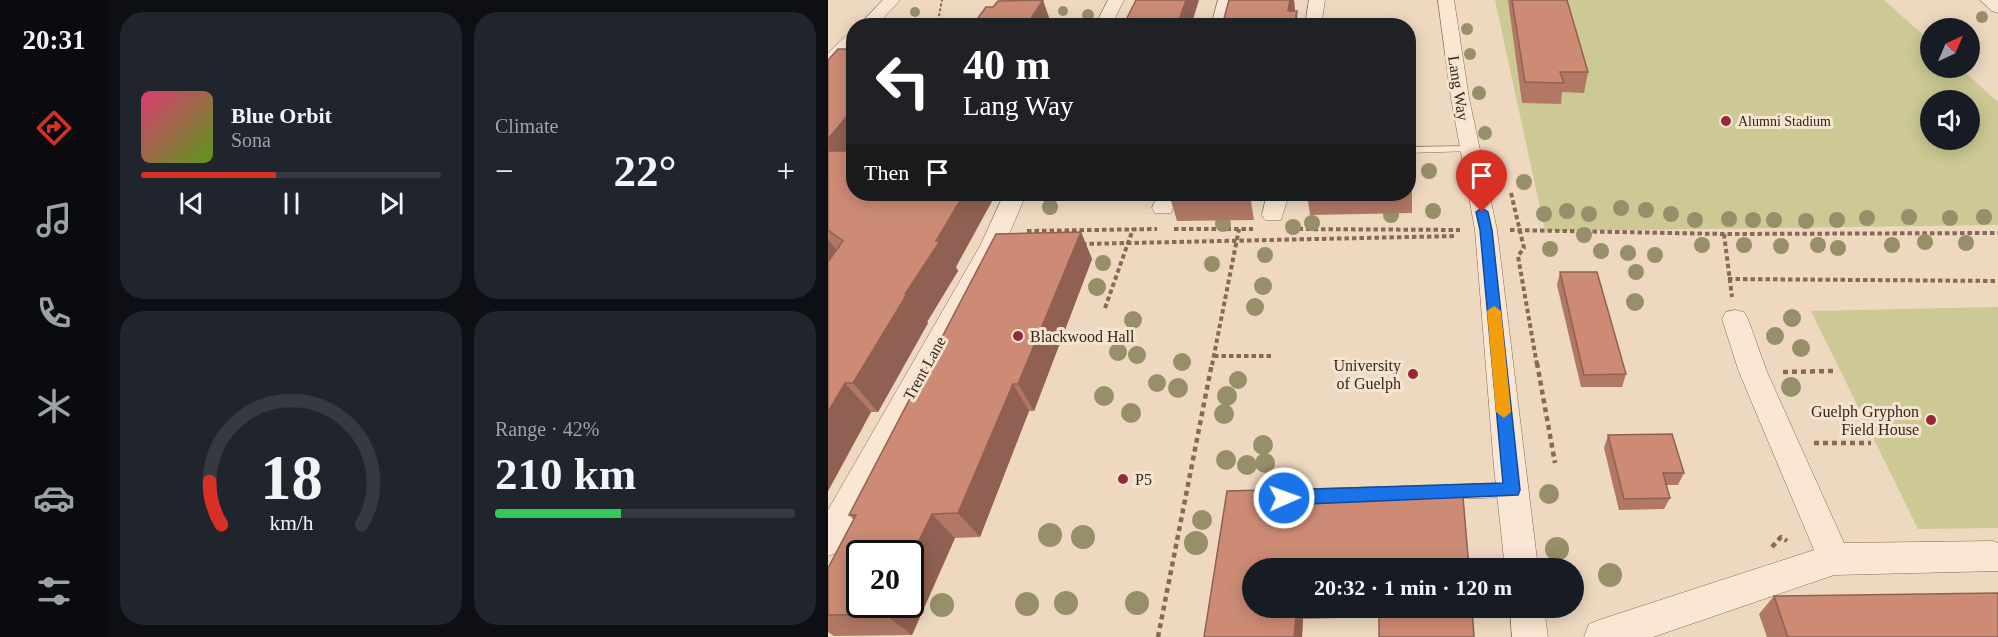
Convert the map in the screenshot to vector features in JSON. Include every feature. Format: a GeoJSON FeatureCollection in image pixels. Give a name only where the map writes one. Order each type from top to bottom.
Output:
{"type":"FeatureCollection","features":[{"type":"Feature","properties":{"kind":"street"},"geometry":{"type":"LineString","coordinates":[[874,18],[892,0]]}},
{"type":"Feature","properties":{"kind":"street"},"geometry":{"type":"LineString","coordinates":[[1107,18],[1116,0]]}},
{"type":"Feature","properties":{"kind":"street"},"geometry":{"type":"LineString","coordinates":[[1221,18],[1226,0]]}},
{"type":"Feature","properties":{"kind":"street"},"geometry":{"type":"LineString","coordinates":[[1314,18],[1317,0]]}},
{"type":"Feature","properties":{"kind":"street","name":"Lang Way"},"geometry":{"type":"LineString","coordinates":[[1446,0],[1469,149],[1486,230],[1521,558]]}},
{"type":"Feature","properties":{"kind":"street"},"geometry":{"type":"LineString","coordinates":[[1988,0],[1998,8]]}},
{"type":"Feature","properties":{"kind":"street"},"geometry":{"type":"LineString","coordinates":[[828,63],[846,46]]}},
{"type":"Feature","properties":{"kind":"street","name":"Trent Lane"},"geometry":{"type":"LineString","coordinates":[[828,541],[992,246],[1012,201]]}},
{"type":"Feature","properties":{"kind":"street"},"geometry":{"type":"LineString","coordinates":[[1278,201],[1280,222]]}},
{"type":"Feature","properties":{"kind":"street"},"geometry":{"type":"LineString","coordinates":[[1736,319],[1753,372],[1834,559]]}},
{"type":"Feature","properties":{"kind":"street"},"geometry":{"type":"LineString","coordinates":[[1602,637],[1834,559],[1993,557]]}},
{"type":"Feature","properties":{"kind":"street"},"geometry":{"type":"LineString","coordinates":[[1528,618],[1530,637],[1536,637]]}},
{"type":"Feature","properties":{"kind":"lane"},"geometry":{"type":"LineString","coordinates":[[1416,150],[1469,149]]}},
{"type":"Feature","properties":{"kind":"lane"},"geometry":{"type":"LineString","coordinates":[[1426,493],[1512,490]]}},
{"type":"Feature","properties":{"kind":"path"},"geometry":{"type":"LineString","coordinates":[[939,18],[942,0]]}},
{"type":"Feature","properties":{"kind":"path"},"geometry":{"type":"LineString","coordinates":[[1511,193],[1524,248],[1518,256],[1555,463]]}},
{"type":"Feature","properties":{"kind":"path"},"geometry":{"type":"LineString","coordinates":[[1280,222],[1486,230],[1724,234],[1998,233]]}},
{"type":"Feature","properties":{"kind":"path"},"geometry":{"type":"LineString","coordinates":[[1104,308],[1134,229]]}},
{"type":"Feature","properties":{"kind":"path"},"geometry":{"type":"LineString","coordinates":[[1027,231],[1152,229]]}},
{"type":"Feature","properties":{"kind":"path"},"geometry":{"type":"LineString","coordinates":[[1180,229],[1252,229]]}},
{"type":"Feature","properties":{"kind":"path"},"geometry":{"type":"LineString","coordinates":[[1158,637],[1239,229]]}},
{"type":"Feature","properties":{"kind":"path"},"geometry":{"type":"LineString","coordinates":[[1724,234],[1728,279],[1736,319]]}},
{"type":"Feature","properties":{"kind":"path"},"geometry":{"type":"LineString","coordinates":[[1074,244],[1457,236]]}},
{"type":"Feature","properties":{"kind":"path"},"geometry":{"type":"LineString","coordinates":[[1728,279],[1998,281]]}},
{"type":"Feature","properties":{"kind":"path"},"geometry":{"type":"LineString","coordinates":[[1214,356],[1271,356]]}},
{"type":"Feature","properties":{"kind":"path"},"geometry":{"type":"LineString","coordinates":[[1753,372],[1833,371]]}},
{"type":"Feature","properties":{"kind":"path"},"geometry":{"type":"LineString","coordinates":[[1784,443],[1871,443]]}},
{"type":"Feature","properties":{"kind":"shaded area","name":"Alumni Stadium"},"geometry":{"type":"Polygon","coordinates":[[[1495,0],[1884,0],[1920,32],[1920,78],[1971,78],[1998,102],[1998,225],[1545,231],[1495,0]]]}},
{"type":"Feature","properties":{"kind":"shaded area","name":"Guelph Gryphon Field House"},"geometry":{"type":"Polygon","coordinates":[[[1998,307],[1998,528],[1918,529],[1811,311],[1998,307]]]}},
{"type":"Feature","properties":{"kind":"building"},"geometry":{"type":"Polygon","coordinates":[[[1043,0],[1031,18],[978,18],[986,7],[993,7],[998,1],[1043,0]]]}},
{"type":"Feature","properties":{"kind":"building"},"geometry":{"type":"Polygon","coordinates":[[[1136,0],[1186,0],[1180,18],[1127,18],[1136,0]]]}},
{"type":"Feature","properties":{"kind":"building"},"geometry":{"type":"Polygon","coordinates":[[[1229,0],[1290,0],[1288,11],[1297,11],[1296,18],[1224,18],[1229,0]]]}},
{"type":"Feature","properties":{"kind":"building"},"geometry":{"type":"Polygon","coordinates":[[[1512,0],[1567,0],[1588,72],[1560,72],[1564,83],[1525,82],[1512,0]]]}},
{"type":"Feature","properties":{"kind":"building"},"geometry":{"type":"Polygon","coordinates":[[[838,49],[846,49],[846,118],[828,139],[828,60],[838,49]]]}},
{"type":"Feature","properties":{"kind":"building"},"geometry":{"type":"Polygon","coordinates":[[[828,151],[846,151],[846,201],[960,201],[936,241],[940,241],[905,294],[907,294],[853,383],[845,383],[828,412],[828,262],[843,241],[828,230],[828,151]]]}},
{"type":"Feature","properties":{"kind":"building"},"geometry":{"type":"Polygon","coordinates":[[[1081,232],[1018,384],[1013,384],[958,513],[932,514],[919,540],[846,540],[846,615],[828,615],[828,568],[856,515],[849,515],[996,234],[1081,232]]]}},
{"type":"Feature","properties":{"kind":"building"},"geometry":{"type":"Polygon","coordinates":[[[1560,272],[1597,272],[1626,374],[1584,375],[1560,272]]]}},
{"type":"Feature","properties":{"kind":"building"},"geometry":{"type":"Polygon","coordinates":[[[1672,434],[1684,473],[1663,473],[1670,498],[1624,499],[1608,435],[1672,434]]]}},
{"type":"Feature","properties":{"kind":"building"},"geometry":{"type":"Polygon","coordinates":[[[1462,485],[1468,558],[1242,558],[1242,618],[1296,618],[1294,637],[1204,637],[1227,491],[1462,485]]]}},
{"type":"Feature","properties":{"kind":"building"},"geometry":{"type":"Polygon","coordinates":[[[1998,593],[1998,637],[1788,637],[1774,596],[1998,593]]]}},
{"type":"Feature","properties":{"kind":"building"},"geometry":{"type":"Polygon","coordinates":[[[1379,618],[1473,618],[1474,637],[1379,637],[1379,618]]]}},
{"type":"Feature","properties":{"kind":"slow traffic"},"geometry":{"type":"LineString","coordinates":[[1494,311],[1504,412]]}},
{"type":"Feature","properties":{"kind":"place","name":"Alumni Stadium"},"geometry":{"type":"Point","coordinates":[1726,121]}},
{"type":"Feature","properties":{"kind":"place","name":"Blackwood Hall"},"geometry":{"type":"Point","coordinates":[1018,336]}},
{"type":"Feature","properties":{"kind":"place","name":"University of Guelph"},"geometry":{"type":"Point","coordinates":[1413,374]}},
{"type":"Feature","properties":{"kind":"place","name":"Guelph Gryphon Field House"},"geometry":{"type":"Point","coordinates":[1931,420]}},
{"type":"Feature","properties":{"kind":"place","name":"P5"},"geometry":{"type":"Point","coordinates":[1123,479]}},
{"type":"Feature","properties":{"kind":"route"},"geometry":{"type":"LineString","coordinates":[[1284,498],[1512,490],[1486,230],[1482,212]]}}]}
